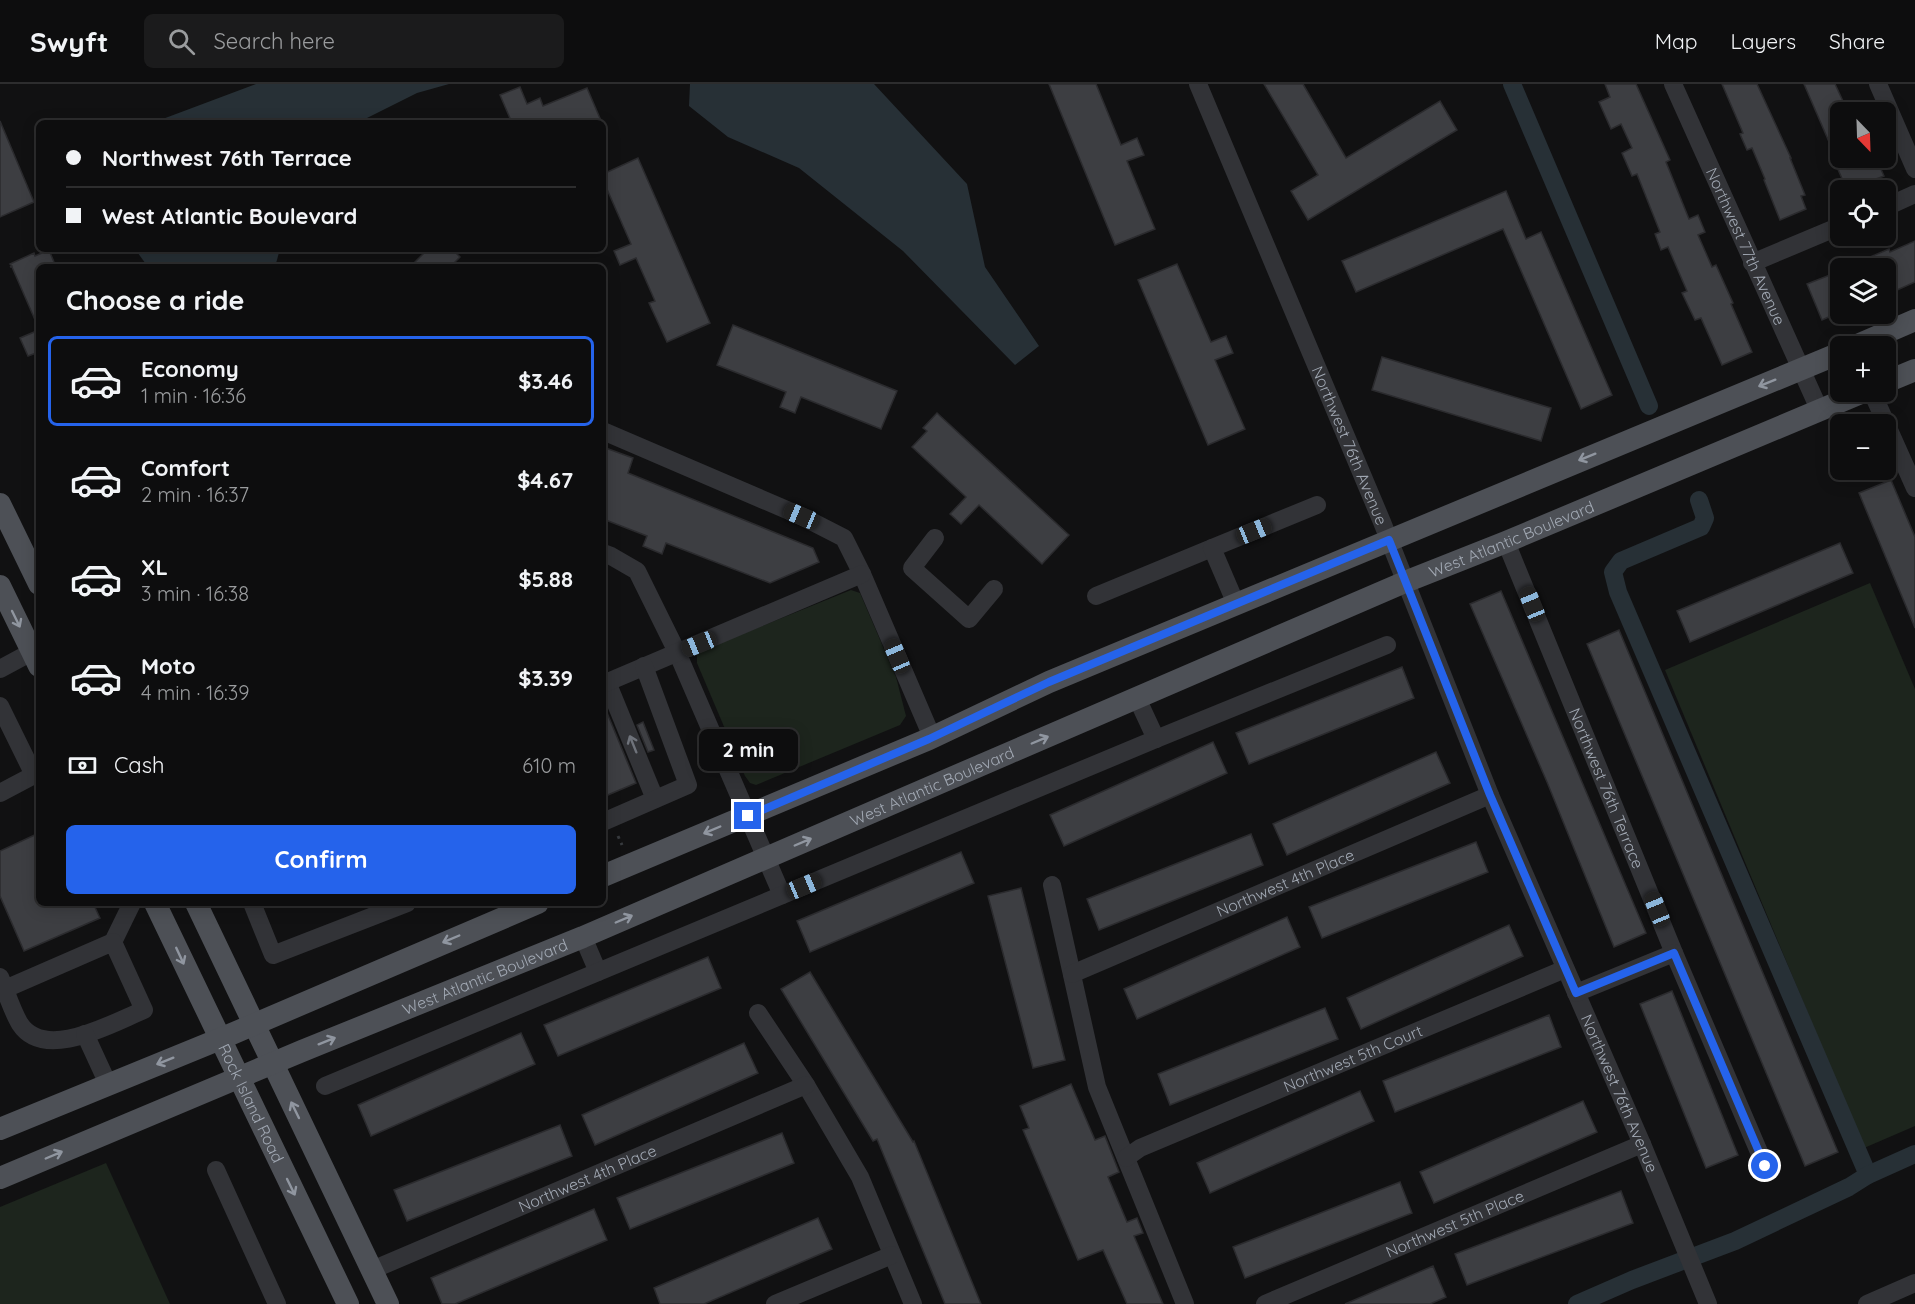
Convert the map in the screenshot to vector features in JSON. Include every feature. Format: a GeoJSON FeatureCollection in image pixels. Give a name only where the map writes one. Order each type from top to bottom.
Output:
{"type":"FeatureCollection","features":[{"type":"Feature","properties":{"kind":"main road"},"geometry":{"type":"LineString","coordinates":[[1878,336],[1915,320]]}},
{"type":"Feature","properties":{"kind":"main road"},"geometry":{"type":"LineString","coordinates":[[606,875],[929,739],[1049,682],[1830,356]]}},
{"type":"Feature","properties":{"kind":"main road"},"geometry":{"type":"LineString","coordinates":[[1896,378],[1915,370]]}},
{"type":"Feature","properties":{"kind":"main road","name":"West Atlantic Boulevard"},"geometry":{"type":"LineString","coordinates":[[0,1178],[583,937],[1405,582],[1506,542],[1837,402]]}},
{"type":"Feature","properties":{"kind":"main road"},"geometry":{"type":"LineString","coordinates":[[0,504],[36,578]]}},
{"type":"Feature","properties":{"kind":"main road"},"geometry":{"type":"LineString","coordinates":[[0,586],[36,653]]}},
{"type":"Feature","properties":{"kind":"main road","name":"Rock Island Road"},"geometry":{"type":"LineString","coordinates":[[156,906],[348,1304]]}},
{"type":"Feature","properties":{"kind":"main road"},"geometry":{"type":"LineString","coordinates":[[197,906],[388,1304]]}},
{"type":"Feature","properties":{"kind":"main road"},"geometry":{"type":"LineString","coordinates":[[0,1129],[220,1039],[503,910],[522,906]]}},
{"type":"Feature","properties":{"kind":"street","name":"Northwest 76th Avenue"},"geometry":{"type":"LineString","coordinates":[[1198,84],[1389,540],[1490,795],[1642,1144],[1708,1304]]}},
{"type":"Feature","properties":{"kind":"street","name":"Northwest 77th Avenue"},"geometry":{"type":"LineString","coordinates":[[1674,84],[1819,409]]}},
{"type":"Feature","properties":{"kind":"street"},"geometry":{"type":"LineString","coordinates":[[1878,84],[1915,169]]}},
{"type":"Feature","properties":{"kind":"street"},"geometry":{"type":"LineString","coordinates":[[1896,203],[1915,194]]}},
{"type":"Feature","properties":{"kind":"street"},"geometry":{"type":"LineString","coordinates":[[1752,262],[1830,230]]}},
{"type":"Feature","properties":{"kind":"street"},"geometry":{"type":"LineString","coordinates":[[1876,402],[1915,488]]}},
{"type":"Feature","properties":{"kind":"street"},"geometry":{"type":"LineString","coordinates":[[606,432],[801,516],[844,538],[862,574],[932,737]]}},
{"type":"Feature","properties":{"kind":"street"},"geometry":{"type":"LineString","coordinates":[[1096,596],[1317,505]]}},
{"type":"Feature","properties":{"kind":"street"},"geometry":{"type":"LineString","coordinates":[[936,538],[912,568],[969,619],[994,589]]}},
{"type":"Feature","properties":{"kind":"street","name":"Northwest 76th Terrace"},"geometry":{"type":"LineString","coordinates":[[1506,542],[1674,953],[1765,1166]]}},
{"type":"Feature","properties":{"kind":"street"},"geometry":{"type":"LineString","coordinates":[[1212,548],[1236,604]]}},
{"type":"Feature","properties":{"kind":"street"},"geometry":{"type":"LineString","coordinates":[[606,554],[637,571],[677,652],[782,895]]}},
{"type":"Feature","properties":{"kind":"street"},"geometry":{"type":"LineString","coordinates":[[606,683],[862,574]]}},
{"type":"Feature","properties":{"kind":"street"},"geometry":{"type":"LineString","coordinates":[[325,1086],[1387,645]]}},
{"type":"Feature","properties":{"kind":"street"},"geometry":{"type":"LineString","coordinates":[[0,669],[36,655]]}},
{"type":"Feature","properties":{"kind":"street"},"geometry":{"type":"LineString","coordinates":[[606,821],[687,785],[644,666]]}},
{"type":"Feature","properties":{"kind":"street"},"geometry":{"type":"LineString","coordinates":[[606,685],[655,799]]}},
{"type":"Feature","properties":{"kind":"street"},"geometry":{"type":"LineString","coordinates":[[1137,698],[1156,739]]}},
{"type":"Feature","properties":{"kind":"street"},"geometry":{"type":"LineString","coordinates":[[0,706],[34,775],[0,793]]}},
{"type":"Feature","properties":{"kind":"street","name":"Northwest 4th Place"},"geometry":{"type":"LineString","coordinates":[[1076,972],[1490,795]]}},
{"type":"Feature","properties":{"kind":"street"},"geometry":{"type":"LineString","coordinates":[[1052,885],[1076,972],[1096,1087],[1133,1153],[1185,1304]]}},
{"type":"Feature","properties":{"kind":"street"},"geometry":{"type":"LineString","coordinates":[[112,942],[144,1010],[85,1034],[58,1042],[33,1036],[20,1024],[3,983],[112,942],[130,906]]}},
{"type":"Feature","properties":{"kind":"street"},"geometry":{"type":"LineString","coordinates":[[253,906],[273,955],[399,906]]}},
{"type":"Feature","properties":{"kind":"street"},"geometry":{"type":"LineString","coordinates":[[583,937],[598,972]]}},
{"type":"Feature","properties":{"kind":"street"},"geometry":{"type":"LineString","coordinates":[[1576,993],[1674,953]]}},
{"type":"Feature","properties":{"kind":"street","name":"Northwest 5th Court"},"geometry":{"type":"LineString","coordinates":[[1133,1153],[1564,969]]}},
{"type":"Feature","properties":{"kind":"street"},"geometry":{"type":"LineString","coordinates":[[758,1013],[860,1177],[884,1258],[913,1304]]}},
{"type":"Feature","properties":{"kind":"street"},"geometry":{"type":"LineString","coordinates":[[85,1034],[108,1084]]}},
{"type":"Feature","properties":{"kind":"street","name":"Northwest 4th Place"},"geometry":{"type":"LineString","coordinates":[[372,1270],[804,1086]]}},
{"type":"Feature","properties":{"kind":"street","name":"Northwest 5th Place"},"geometry":{"type":"LineString","coordinates":[[1265,1304],[1642,1144]]}},
{"type":"Feature","properties":{"kind":"street"},"geometry":{"type":"LineString","coordinates":[[216,1170],[277,1304]]}},
{"type":"Feature","properties":{"kind":"street"},"geometry":{"type":"LineString","coordinates":[[775,1304],[884,1258]]}},
{"type":"Feature","properties":{"kind":"street"},"geometry":{"type":"LineString","coordinates":[[1867,1304],[1915,1283]]}},
{"type":"Feature","properties":{"kind":"path"},"geometry":{"type":"LineString","coordinates":[[618,836],[621,845]]}},
{"type":"Feature","properties":{"kind":"shaded area"},"geometry":{"type":"Polygon","coordinates":[[[256,84],[449,84],[417,93],[363,120],[160,120],[256,84]]]}},
{"type":"Feature","properties":{"kind":"shaded area"},"geometry":{"type":"Polygon","coordinates":[[[690,84],[874,84],[967,184],[985,267],[1039,346],[1015,365],[903,251],[799,168],[728,137],[689,106],[690,84]]]}},
{"type":"Feature","properties":{"kind":"shaded area"},"geometry":{"type":"Polygon","coordinates":[[[137,252],[279,252],[276,264],[146,264],[137,252]]]}},
{"type":"Feature","properties":{"kind":"shaded area"},"geometry":{"type":"Polygon","coordinates":[[[1870,583],[1915,689],[1915,1126],[1864,1148],[1665,670],[1870,583]]]}},
{"type":"Feature","properties":{"kind":"shaded area"},"geometry":{"type":"Polygon","coordinates":[[[851,590],[860,593],[896,677],[906,716],[900,725],[756,785],[750,783],[697,663],[697,655],[703,650],[851,590]]]}},
{"type":"Feature","properties":{"kind":"shaded area"},"geometry":{"type":"Polygon","coordinates":[[[106,1163],[170,1304],[0,1304],[0,1207],[106,1163]]]}},
{"type":"Feature","properties":{"kind":"building"},"geometry":{"type":"Polygon","coordinates":[[[1049,84],[1096,84],[1121,145],[1137,138],[1144,155],[1127,161],[1155,229],[1115,245],[1049,84]]]}},
{"type":"Feature","properties":{"kind":"building"},"geometry":{"type":"Polygon","coordinates":[[[1264,84],[1303,84],[1346,158],[1440,101],[1457,130],[1308,220],[1291,191],[1318,175],[1264,84]]]}},
{"type":"Feature","properties":{"kind":"building"},"geometry":{"type":"Polygon","coordinates":[[[1605,84],[1636,84],[1670,160],[1666,162],[1689,219],[1698,215],[1705,232],[1698,235],[1712,267],[1716,265],[1752,352],[1722,365],[1701,318],[1695,320],[1682,293],[1687,291],[1668,247],[1661,250],[1655,234],[1660,232],[1637,174],[1632,176],[1622,153],[1632,148],[1621,124],[1611,129],[1599,102],[1610,97],[1605,84]]]}},
{"type":"Feature","properties":{"kind":"building"},"geometry":{"type":"Polygon","coordinates":[[[1722,84],[1757,84],[1791,158],[1805,195],[1801,196],[1806,209],[1780,220],[1752,148],[1747,150],[1740,134],[1743,133],[1722,84]]]}},
{"type":"Feature","properties":{"kind":"building"},"geometry":{"type":"Polygon","coordinates":[[[1804,84],[1835,84],[1843,102],[1830,102],[1830,144],[1804,84]]]}},
{"type":"Feature","properties":{"kind":"building"},"geometry":{"type":"Polygon","coordinates":[[[520,87],[527,104],[540,98],[543,106],[587,88],[601,120],[511,120],[500,95],[520,87]]]}},
{"type":"Feature","properties":{"kind":"building"},"geometry":{"type":"Polygon","coordinates":[[[0,121],[34,202],[0,217],[0,121]]]}},
{"type":"Feature","properties":{"kind":"building"},"geometry":{"type":"Polygon","coordinates":[[[638,158],[710,323],[667,342],[649,303],[655,301],[636,258],[620,265],[614,251],[631,244],[606,187],[606,173],[638,158]]]}},
{"type":"Feature","properties":{"kind":"building"},"geometry":{"type":"Polygon","coordinates":[[[1837,168],[1880,168],[1884,176],[1873,180],[1843,180],[1837,168]]]}},
{"type":"Feature","properties":{"kind":"building"},"geometry":{"type":"Polygon","coordinates":[[[1506,191],[1526,239],[1541,232],[1612,395],[1581,409],[1503,229],[1356,292],[1342,261],[1506,191]]]}},
{"type":"Feature","properties":{"kind":"building"},"geometry":{"type":"Polygon","coordinates":[[[1915,241],[1915,282],[1896,291],[1896,258],[1868,258],[1889,249],[1890,252],[1915,241]]]}},
{"type":"Feature","properties":{"kind":"building"},"geometry":{"type":"Polygon","coordinates":[[[50,252],[55,264],[36,264],[36,322],[12,267],[10,267],[12,266],[10,264],[34,253],[35,256],[50,252]]]}},
{"type":"Feature","properties":{"kind":"building"},"geometry":{"type":"Polygon","coordinates":[[[425,252],[455,252],[460,257],[453,264],[413,264],[425,252]]]}},
{"type":"Feature","properties":{"kind":"building"},"geometry":{"type":"Polygon","coordinates":[[[1177,264],[1211,342],[1226,336],[1233,353],[1215,360],[1245,429],[1208,445],[1138,280],[1177,264]]]}},
{"type":"Feature","properties":{"kind":"building"},"geometry":{"type":"Polygon","coordinates":[[[1830,275],[1830,316],[1822,320],[1807,284],[1830,275]]]}},
{"type":"Feature","properties":{"kind":"building"},"geometry":{"type":"Polygon","coordinates":[[[733,325],[897,391],[881,429],[801,397],[795,413],[780,407],[786,392],[717,365],[733,325]]]}},
{"type":"Feature","properties":{"kind":"building"},"geometry":{"type":"Polygon","coordinates":[[[36,331],[36,353],[28,356],[20,338],[36,331]]]}},
{"type":"Feature","properties":{"kind":"building"},"geometry":{"type":"Polygon","coordinates":[[[1382,357],[1551,408],[1541,441],[1372,390],[1382,357]]]}},
{"type":"Feature","properties":{"kind":"building"},"geometry":{"type":"Polygon","coordinates":[[[937,413],[1069,535],[1042,564],[979,505],[961,524],[950,514],[966,497],[912,447],[927,431],[923,428],[937,413]]]}},
{"type":"Feature","properties":{"kind":"building"},"geometry":{"type":"Polygon","coordinates":[[[606,448],[633,458],[628,473],[813,548],[819,562],[770,583],[666,543],[662,554],[643,546],[647,536],[606,520],[606,448]]]}},
{"type":"Feature","properties":{"kind":"building"},"geometry":{"type":"Polygon","coordinates":[[[1891,480],[1915,537],[1915,628],[1859,493],[1891,480]]]}},
{"type":"Feature","properties":{"kind":"building"},"geometry":{"type":"Polygon","coordinates":[[[1840,543],[1853,573],[1690,642],[1677,611],[1840,543]]]}},
{"type":"Feature","properties":{"kind":"building"},"geometry":{"type":"Polygon","coordinates":[[[1501,591],[1646,933],[1614,947],[1547,782],[1470,604],[1501,591]]]}},
{"type":"Feature","properties":{"kind":"building"},"geometry":{"type":"Polygon","coordinates":[[[1619,630],[1838,1152],[1805,1166],[1587,644],[1619,630]]]}},
{"type":"Feature","properties":{"kind":"building"},"geometry":{"type":"Polygon","coordinates":[[[1402,667],[1414,698],[1249,764],[1236,733],[1402,667]]]}},
{"type":"Feature","properties":{"kind":"building"},"geometry":{"type":"Polygon","coordinates":[[[606,710],[636,783],[606,796],[606,710]]]}},
{"type":"Feature","properties":{"kind":"building"},"geometry":{"type":"Polygon","coordinates":[[[643,722],[654,750],[648,752],[637,725],[643,722]]]}},
{"type":"Feature","properties":{"kind":"building"},"geometry":{"type":"Polygon","coordinates":[[[1213,742],[1227,773],[1064,846],[1050,815],[1213,742]]]}},
{"type":"Feature","properties":{"kind":"building"},"geometry":{"type":"Polygon","coordinates":[[[1436,752],[1450,783],[1287,855],[1273,824],[1436,752]]]}},
{"type":"Feature","properties":{"kind":"building"},"geometry":{"type":"Polygon","coordinates":[[[36,834],[36,906],[94,906],[100,918],[24,951],[0,896],[0,851],[36,834]]]}},
{"type":"Feature","properties":{"kind":"building"},"geometry":{"type":"Polygon","coordinates":[[[1251,834],[1263,865],[1099,930],[1087,899],[1251,834]]]}},
{"type":"Feature","properties":{"kind":"building"},"geometry":{"type":"Polygon","coordinates":[[[1476,842],[1488,872],[1322,938],[1309,907],[1476,842]]]}},
{"type":"Feature","properties":{"kind":"building"},"geometry":{"type":"Polygon","coordinates":[[[961,852],[974,883],[810,952],[797,921],[961,852]]]}},
{"type":"Feature","properties":{"kind":"building"},"geometry":{"type":"Polygon","coordinates":[[[1021,888],[1065,1060],[1033,1068],[988,896],[1021,888]]]}},
{"type":"Feature","properties":{"kind":"building"},"geometry":{"type":"Polygon","coordinates":[[[1287,917],[1300,947],[1137,1019],[1124,989],[1287,917]]]}},
{"type":"Feature","properties":{"kind":"building"},"geometry":{"type":"Polygon","coordinates":[[[1509,925],[1523,956],[1361,1029],[1347,998],[1509,925]]]}},
{"type":"Feature","properties":{"kind":"building"},"geometry":{"type":"Polygon","coordinates":[[[708,957],[721,988],[558,1056],[544,1025],[708,957]]]}},
{"type":"Feature","properties":{"kind":"building"},"geometry":{"type":"Polygon","coordinates":[[[810,972],[914,1141],[981,1304],[945,1304],[877,1139],[873,1141],[781,989],[810,972]]]}},
{"type":"Feature","properties":{"kind":"building"},"geometry":{"type":"Polygon","coordinates":[[[1672,991],[1738,1155],[1706,1168],[1640,1004],[1672,991]]]}},
{"type":"Feature","properties":{"kind":"building"},"geometry":{"type":"Polygon","coordinates":[[[1325,1008],[1338,1039],[1170,1105],[1158,1074],[1325,1008]]]}},
{"type":"Feature","properties":{"kind":"building"},"geometry":{"type":"Polygon","coordinates":[[[1549,1015],[1561,1047],[1395,1112],[1383,1081],[1549,1015]]]}},
{"type":"Feature","properties":{"kind":"building"},"geometry":{"type":"Polygon","coordinates":[[[521,1033],[535,1064],[371,1136],[358,1105],[521,1033]]]}},
{"type":"Feature","properties":{"kind":"building"},"geometry":{"type":"Polygon","coordinates":[[[744,1043],[758,1073],[595,1145],[582,1115],[744,1043]]]}},
{"type":"Feature","properties":{"kind":"building"},"geometry":{"type":"Polygon","coordinates":[[[1071,1084],[1095,1140],[1105,1136],[1119,1172],[1108,1177],[1127,1222],[1137,1218],[1143,1233],[1134,1236],[1163,1304],[1127,1304],[1103,1250],[1078,1260],[1023,1130],[1029,1128],[1020,1106],[1071,1084]]]}},
{"type":"Feature","properties":{"kind":"building"},"geometry":{"type":"Polygon","coordinates":[[[1360,1091],[1374,1121],[1210,1193],[1197,1163],[1360,1091]]]}},
{"type":"Feature","properties":{"kind":"building"},"geometry":{"type":"Polygon","coordinates":[[[1583,1101],[1597,1132],[1434,1203],[1420,1172],[1583,1101]]]}},
{"type":"Feature","properties":{"kind":"building"},"geometry":{"type":"Polygon","coordinates":[[[560,1125],[572,1156],[407,1221],[394,1190],[560,1125]]]}},
{"type":"Feature","properties":{"kind":"building"},"geometry":{"type":"Polygon","coordinates":[[[782,1133],[794,1163],[630,1229],[617,1198],[782,1133]]]}},
{"type":"Feature","properties":{"kind":"building"},"geometry":{"type":"Polygon","coordinates":[[[1400,1182],[1412,1213],[1245,1278],[1233,1247],[1400,1182]]]}},
{"type":"Feature","properties":{"kind":"building"},"geometry":{"type":"Polygon","coordinates":[[[1621,1191],[1633,1223],[1467,1285],[1455,1254],[1621,1191]]]}},
{"type":"Feature","properties":{"kind":"building"},"geometry":{"type":"Polygon","coordinates":[[[594,1209],[607,1240],[455,1304],[442,1304],[431,1278],[594,1209]]]}},
{"type":"Feature","properties":{"kind":"building"},"geometry":{"type":"Polygon","coordinates":[[[818,1218],[832,1249],[704,1304],[660,1304],[654,1288],[818,1218]]]}},
{"type":"Feature","properties":{"kind":"building"},"geometry":{"type":"Polygon","coordinates":[[[1433,1266],[1446,1297],[1430,1304],[1345,1304],[1433,1266]]]}},
{"type":"Feature","properties":{"kind":"waterway"},"geometry":{"type":"LineString","coordinates":[[1512,84],[1649,406]]}},
{"type":"Feature","properties":{"kind":"waterway"},"geometry":{"type":"LineString","coordinates":[[1699,500],[1705,518],[1701,527],[1621,561],[1613,572],[1618,592],[1868,1175]]}},
{"type":"Feature","properties":{"kind":"waterway"},"geometry":{"type":"LineString","coordinates":[[1577,1304],[1632,1280],[1735,1241],[1915,1154]]}},
{"type":"Feature","properties":{"kind":"route"},"geometry":{"type":"LineString","coordinates":[[748,816],[929,739],[1049,682],[1389,540],[1490,795],[1576,993],[1674,953],[1765,1166]]}}]}
